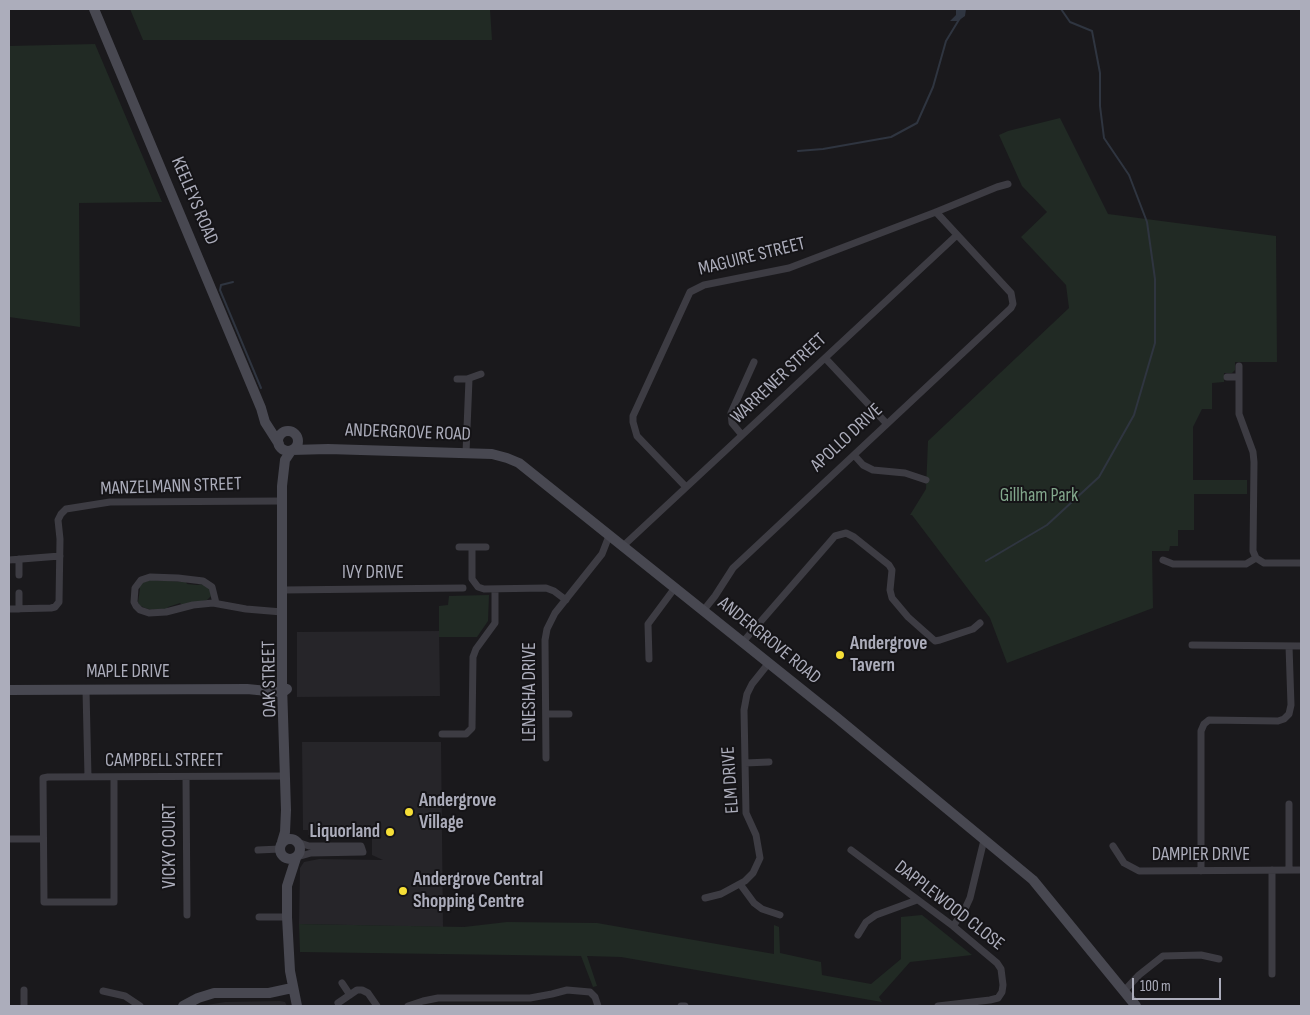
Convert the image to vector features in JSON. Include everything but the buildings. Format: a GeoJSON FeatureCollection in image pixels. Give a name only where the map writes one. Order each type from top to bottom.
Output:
{"type":"FeatureCollection","features":[{"type":"Feature","properties":{"kind":"street","name":"KEELEYS ROAD"},"geometry":{"type":"LineString","coordinates":[[94,9],[261,408],[267,427],[279,445]]}},
{"type":"Feature","properties":{"kind":"street","name":"MAGUIRE STREET"},"geometry":{"type":"LineString","coordinates":[[686,487],[634,432],[633,416],[690,292],[704,285],[789,268],[1008,184]]}},
{"type":"Feature","properties":{"kind":"street"},"geometry":{"type":"LineString","coordinates":[[936,212],[1011,293],[1013,302],[1022,302]]}},
{"type":"Feature","properties":{"kind":"street","name":"WARRENER STREET"},"geometry":{"type":"LineString","coordinates":[[620,546],[826,359],[957,234]]}},
{"type":"Feature","properties":{"kind":"street","name":"APOLLO DRIVE"},"geometry":{"type":"LineString","coordinates":[[704,611],[733,568],[1003,316],[1011,308],[1013,302]]}},
{"type":"Feature","properties":{"kind":"street"},"geometry":{"type":"LineString","coordinates":[[826,359],[886,424]]}},
{"type":"Feature","properties":{"kind":"street"},"geometry":{"type":"LineString","coordinates":[[742,435],[732,422],[731,413],[754,362]]}},
{"type":"Feature","properties":{"kind":"street"},"geometry":{"type":"LineString","coordinates":[[1239,366],[1240,414],[1253,452],[1253,551],[1256,558],[1264,563],[1301,563]]}},
{"type":"Feature","properties":{"kind":"street"},"geometry":{"type":"LineString","coordinates":[[457,379],[469,379],[481,374]]}},
{"type":"Feature","properties":{"kind":"street"},"geometry":{"type":"LineString","coordinates":[[1227,377],[1239,377]]}},
{"type":"Feature","properties":{"kind":"street"},"geometry":{"type":"LineString","coordinates":[[466,452],[469,379]]}},
{"type":"Feature","properties":{"kind":"street","name":"KEELEYS ROAD"},"geometry":{"type":"LineString","coordinates":[[261,408],[273,424],[291,433]]}},
{"type":"Feature","properties":{"kind":"street"},"geometry":{"type":"LineString","coordinates":[[291,433],[298,443],[291,451],[284,450],[279,445],[280,436],[291,433]]}},
{"type":"Feature","properties":{"kind":"street","name":"ANDERGROVE ROAD"},"geometry":{"type":"LineString","coordinates":[[291,433],[306,443],[328,448]]}},
{"type":"Feature","properties":{"kind":"street","name":"OAK STREET"},"geometry":{"type":"LineString","coordinates":[[279,445],[279,469],[282,486]]}},
{"type":"Feature","properties":{"kind":"street","name":"ANDERGROVE ROAD"},"geometry":{"type":"LineString","coordinates":[[291,451],[328,448],[466,452],[497,454],[516,461],[620,546],[704,611],[1033,880],[1137,1006]]}},
{"type":"Feature","properties":{"kind":"street","name":"OAK STREET"},"geometry":{"type":"LineString","coordinates":[[291,451],[285,460],[282,486],[286,832],[281,849],[286,866],[289,964],[292,988],[297,1006]]}},
{"type":"Feature","properties":{"kind":"street"},"geometry":{"type":"LineString","coordinates":[[854,455],[863,465],[873,470],[906,473],[926,480]]}},
{"type":"Feature","properties":{"kind":"street","name":"MANZELMANN STREET"},"geometry":{"type":"LineString","coordinates":[[60,556],[58,520],[62,512],[69,508],[110,502],[282,501]]}},
{"type":"Feature","properties":{"kind":"street"},"geometry":{"type":"LineString","coordinates":[[742,643],[828,543],[835,536],[846,533],[854,536],[889,565],[892,570],[890,590],[892,598],[908,617],[935,641],[973,629],[980,623]]}},
{"type":"Feature","properties":{"kind":"street","name":"LENESHA DRIVE"},"geometry":{"type":"LineString","coordinates":[[546,758],[546,633],[552,618],[602,554],[609,536]]}},
{"type":"Feature","properties":{"kind":"street","name":"LENESHA DRIVE"},"geometry":{"type":"LineString","coordinates":[[602,554],[620,546]]}},
{"type":"Feature","properties":{"kind":"street"},"geometry":{"type":"LineString","coordinates":[[459,547],[486,547]]}},
{"type":"Feature","properties":{"kind":"street"},"geometry":{"type":"LineString","coordinates":[[472,547],[473,582],[480,588],[546,588],[554,591],[566,600]]}},
{"type":"Feature","properties":{"kind":"street"},"geometry":{"type":"LineString","coordinates":[[9,560],[60,556],[60,597],[58,604],[49,608],[9,609]]}},
{"type":"Feature","properties":{"kind":"street"},"geometry":{"type":"LineString","coordinates":[[1163,560],[1173,564],[1246,564],[1256,558]]}},
{"type":"Feature","properties":{"kind":"street"},"geometry":{"type":"LineString","coordinates":[[19,559],[19,575]]}},
{"type":"Feature","properties":{"kind":"street"},"geometry":{"type":"LineString","coordinates":[[216,603],[212,586],[201,581],[150,577],[141,580],[135,588],[135,604],[140,610],[146,612],[166,612],[193,605],[216,603],[246,609],[284,612]]}},
{"type":"Feature","properties":{"kind":"street","name":"IVY DRIVE"},"geometry":{"type":"LineString","coordinates":[[283,590],[463,588]]}},
{"type":"Feature","properties":{"kind":"street"},"geometry":{"type":"LineString","coordinates":[[442,734],[465,734],[472,728],[473,659],[476,649],[495,623],[495,588]]}},
{"type":"Feature","properties":{"kind":"street"},"geometry":{"type":"LineString","coordinates":[[649,659],[649,622],[674,589]]}},
{"type":"Feature","properties":{"kind":"street"},"geometry":{"type":"LineString","coordinates":[[19,593],[19,608]]}},
{"type":"Feature","properties":{"kind":"street"},"geometry":{"type":"LineString","coordinates":[[1192,645],[1301,646]]}},
{"type":"Feature","properties":{"kind":"street"},"geometry":{"type":"LineString","coordinates":[[1201,871],[1199,739],[1204,724],[1209,720],[1219,719],[1278,721],[1284,719],[1289,714],[1291,705],[1289,646]]}},
{"type":"Feature","properties":{"kind":"street","name":"ELM DRIVE"},"geometry":{"type":"LineString","coordinates":[[705,898],[721,894],[740,884],[753,873],[760,858],[756,834],[746,813],[744,710],[747,694],[752,684],[768,664]]}},
{"type":"Feature","properties":{"kind":"street","name":"MAPLE DRIVE"},"geometry":{"type":"LineString","coordinates":[[9,690],[285,688]]}},
{"type":"Feature","properties":{"kind":"street"},"geometry":{"type":"LineString","coordinates":[[86,690],[88,777]]}},
{"type":"Feature","properties":{"kind":"street"},"geometry":{"type":"LineString","coordinates":[[546,714],[569,714]]}},
{"type":"Feature","properties":{"kind":"street"},"geometry":{"type":"LineString","coordinates":[[745,763],[769,762]]}},
{"type":"Feature","properties":{"kind":"street","name":"CAMPBELL STREET"},"geometry":{"type":"LineString","coordinates":[[43,839],[43,778],[186,777],[285,772]]}},
{"type":"Feature","properties":{"kind":"street"},"geometry":{"type":"LineString","coordinates":[[9,839],[43,839],[44,902],[114,902],[114,777]]}},
{"type":"Feature","properties":{"kind":"street","name":"VICKY COURT"},"geometry":{"type":"LineString","coordinates":[[186,777],[187,915]]}},
{"type":"Feature","properties":{"kind":"street"},"geometry":{"type":"LineString","coordinates":[[1289,804],[1289,870]]}},
{"type":"Feature","properties":{"kind":"street","name":"OAK STREET"},"geometry":{"type":"LineString","coordinates":[[286,810],[296,841]]}},
{"type":"Feature","properties":{"kind":"street"},"geometry":{"type":"LineString","coordinates":[[288,839],[309,846],[362,849],[313,852],[288,860],[281,849],[288,839]]}},
{"type":"Feature","properties":{"kind":"street"},"geometry":{"type":"LineString","coordinates":[[953,926],[964,911],[970,898],[984,840]]}},
{"type":"Feature","properties":{"kind":"street"},"geometry":{"type":"LineString","coordinates":[[296,841],[300,849],[297,857]]}},
{"type":"Feature","properties":{"kind":"street","name":"DAMPIER DRIVE"},"geometry":{"type":"LineString","coordinates":[[1114,846],[1124,863],[1139,872],[1301,870]]}},
{"type":"Feature","properties":{"kind":"street"},"geometry":{"type":"LineString","coordinates":[[258,850],[281,849]]}},
{"type":"Feature","properties":{"kind":"street","name":"DAPPLEWOOD CLOSE"},"geometry":{"type":"LineString","coordinates":[[851,850],[953,926],[997,963],[1001,969],[1003,985],[1002,992],[998,998],[938,1006]]}},
{"type":"Feature","properties":{"kind":"street","name":"OAK STREET"},"geometry":{"type":"LineString","coordinates":[[287,893],[288,883],[297,857]]}},
{"type":"Feature","properties":{"kind":"street"},"geometry":{"type":"LineString","coordinates":[[1272,870],[1272,974]]}},
{"type":"Feature","properties":{"kind":"street"},"geometry":{"type":"LineString","coordinates":[[740,884],[754,903],[762,909],[780,915]]}},
{"type":"Feature","properties":{"kind":"street"},"geometry":{"type":"LineString","coordinates":[[858,935],[866,922],[876,915],[917,900]]}},
{"type":"Feature","properties":{"kind":"street"},"geometry":{"type":"LineString","coordinates":[[259,917],[287,917]]}},
{"type":"Feature","properties":{"kind":"street"},"geometry":{"type":"LineString","coordinates":[[1122,988],[1159,958],[1165,956],[1201,955],[1219,959]]}},
{"type":"Feature","properties":{"kind":"street"},"geometry":{"type":"LineString","coordinates":[[342,983],[350,995]]}},
{"type":"Feature","properties":{"kind":"street"},"geometry":{"type":"LineString","coordinates":[[183,1006],[198,998],[214,994],[269,993],[292,988]]}},
{"type":"Feature","properties":{"kind":"street"},"geometry":{"type":"LineString","coordinates":[[24,990],[24,1006]]}},
{"type":"Feature","properties":{"kind":"street"},"geometry":{"type":"LineString","coordinates":[[338,1003],[357,990],[365,990],[377,1006]]}},
{"type":"Feature","properties":{"kind":"street"},"geometry":{"type":"LineString","coordinates":[[413,1005],[433,999],[454,997],[530,998],[566,990],[590,992],[595,997],[598,1006]]}},
{"type":"Feature","properties":{"kind":"street"},"geometry":{"type":"LineString","coordinates":[[103,991],[125,996],[140,1006]]}},
{"type":"Feature","properties":{"kind":"street"},"geometry":{"type":"LineString","coordinates":[[510,998],[512,1006]]}},
{"type":"Feature","properties":{"kind":"shaded area"},"geometry":{"type":"Polygon","coordinates":[[[956,9],[966,9],[965,16],[958,21],[950,21],[956,15],[956,9]]]}},
{"type":"Feature","properties":{"kind":"shaded area"},"geometry":{"type":"Polygon","coordinates":[[[439,631],[440,696],[297,697],[297,632],[439,631]]]}},
{"type":"Feature","properties":{"kind":"shaded area"},"geometry":{"type":"Polygon","coordinates":[[[302,742],[441,742],[443,927],[299,924],[300,868],[304,862],[319,859],[383,860],[372,855],[372,835],[308,835],[308,830],[303,830],[302,742]]]}},
{"type":"Feature","properties":{"kind":"shaded area"},"geometry":{"type":"Polygon","coordinates":[[[225,1002],[285,1002],[287,1006],[201,1006],[225,1002]]]}},
{"type":"Feature","properties":{"kind":"green space"},"geometry":{"type":"Polygon","coordinates":[[[130,9],[490,9],[492,40],[143,40],[130,9]]]}},
{"type":"Feature","properties":{"kind":"green space"},"geometry":{"type":"Polygon","coordinates":[[[95,44],[162,202],[79,203],[80,327],[9,317],[9,46],[95,44]]]}},
{"type":"Feature","properties":{"kind":"green space","name":"Gillham Park"},"geometry":{"type":"Polygon","coordinates":[[[1060,118],[1108,214],[1276,236],[1277,362],[1235,362],[1235,370],[1232,373],[1224,373],[1224,382],[1212,383],[1212,409],[1202,409],[1193,427],[1193,480],[1247,480],[1247,494],[1194,494],[1194,530],[1178,530],[1178,546],[1170,546],[1169,551],[1152,551],[1153,608],[1007,663],[990,618],[912,515],[910,515],[926,489],[928,441],[1069,308],[1066,285],[1021,237],[1047,212],[1022,186],[999,135],[1060,118]]]}},
{"type":"Feature","properties":{"kind":"green space"},"geometry":{"type":"Polygon","coordinates":[[[151,580],[203,584],[210,588],[211,596],[207,600],[182,605],[180,603],[167,609],[152,610],[139,605],[138,602],[139,587],[143,582],[151,580]]]}},
{"type":"Feature","properties":{"kind":"green space"},"geometry":{"type":"Polygon","coordinates":[[[489,595],[488,621],[477,637],[439,637],[439,606],[448,605],[449,596],[489,595]]]}},
{"type":"Feature","properties":{"kind":"green space"},"geometry":{"type":"Polygon","coordinates":[[[922,915],[972,955],[910,962],[879,997],[882,1002],[621,957],[587,956],[597,986],[593,987],[581,956],[300,952],[299,924],[464,927],[507,922],[597,923],[774,954],[774,925],[779,927],[780,953],[821,962],[822,975],[871,984],[901,959],[901,917],[922,915]]]}},
{"type":"Feature","properties":{"kind":"waterway"},"geometry":{"type":"LineString","coordinates":[[986,561],[1047,525],[1099,477],[1134,415],[1155,343],[1155,279],[1147,222],[1129,175],[1104,138],[1100,106],[1100,73],[1092,31],[1070,22],[1061,9]]}},
{"type":"Feature","properties":{"kind":"waterway"},"geometry":{"type":"LineString","coordinates":[[798,151],[823,149],[891,137],[917,123],[933,87],[946,41],[960,18]]}},
{"type":"Feature","properties":{"kind":"waterway"},"geometry":{"type":"LineString","coordinates":[[233,282],[221,285],[220,290],[261,388]]}},
{"type":"Feature","properties":{"kind":"place","name":"Andergrove Tavern"},"geometry":{"type":"Point","coordinates":[840,655]}},
{"type":"Feature","properties":{"kind":"place","name":"Andergrove Village"},"geometry":{"type":"Point","coordinates":[409,812]}},
{"type":"Feature","properties":{"kind":"place","name":"Liquorland"},"geometry":{"type":"Point","coordinates":[390,832]}},
{"type":"Feature","properties":{"kind":"place","name":"Andergrove Central Shopping Centre"},"geometry":{"type":"Point","coordinates":[403,891]}}]}
